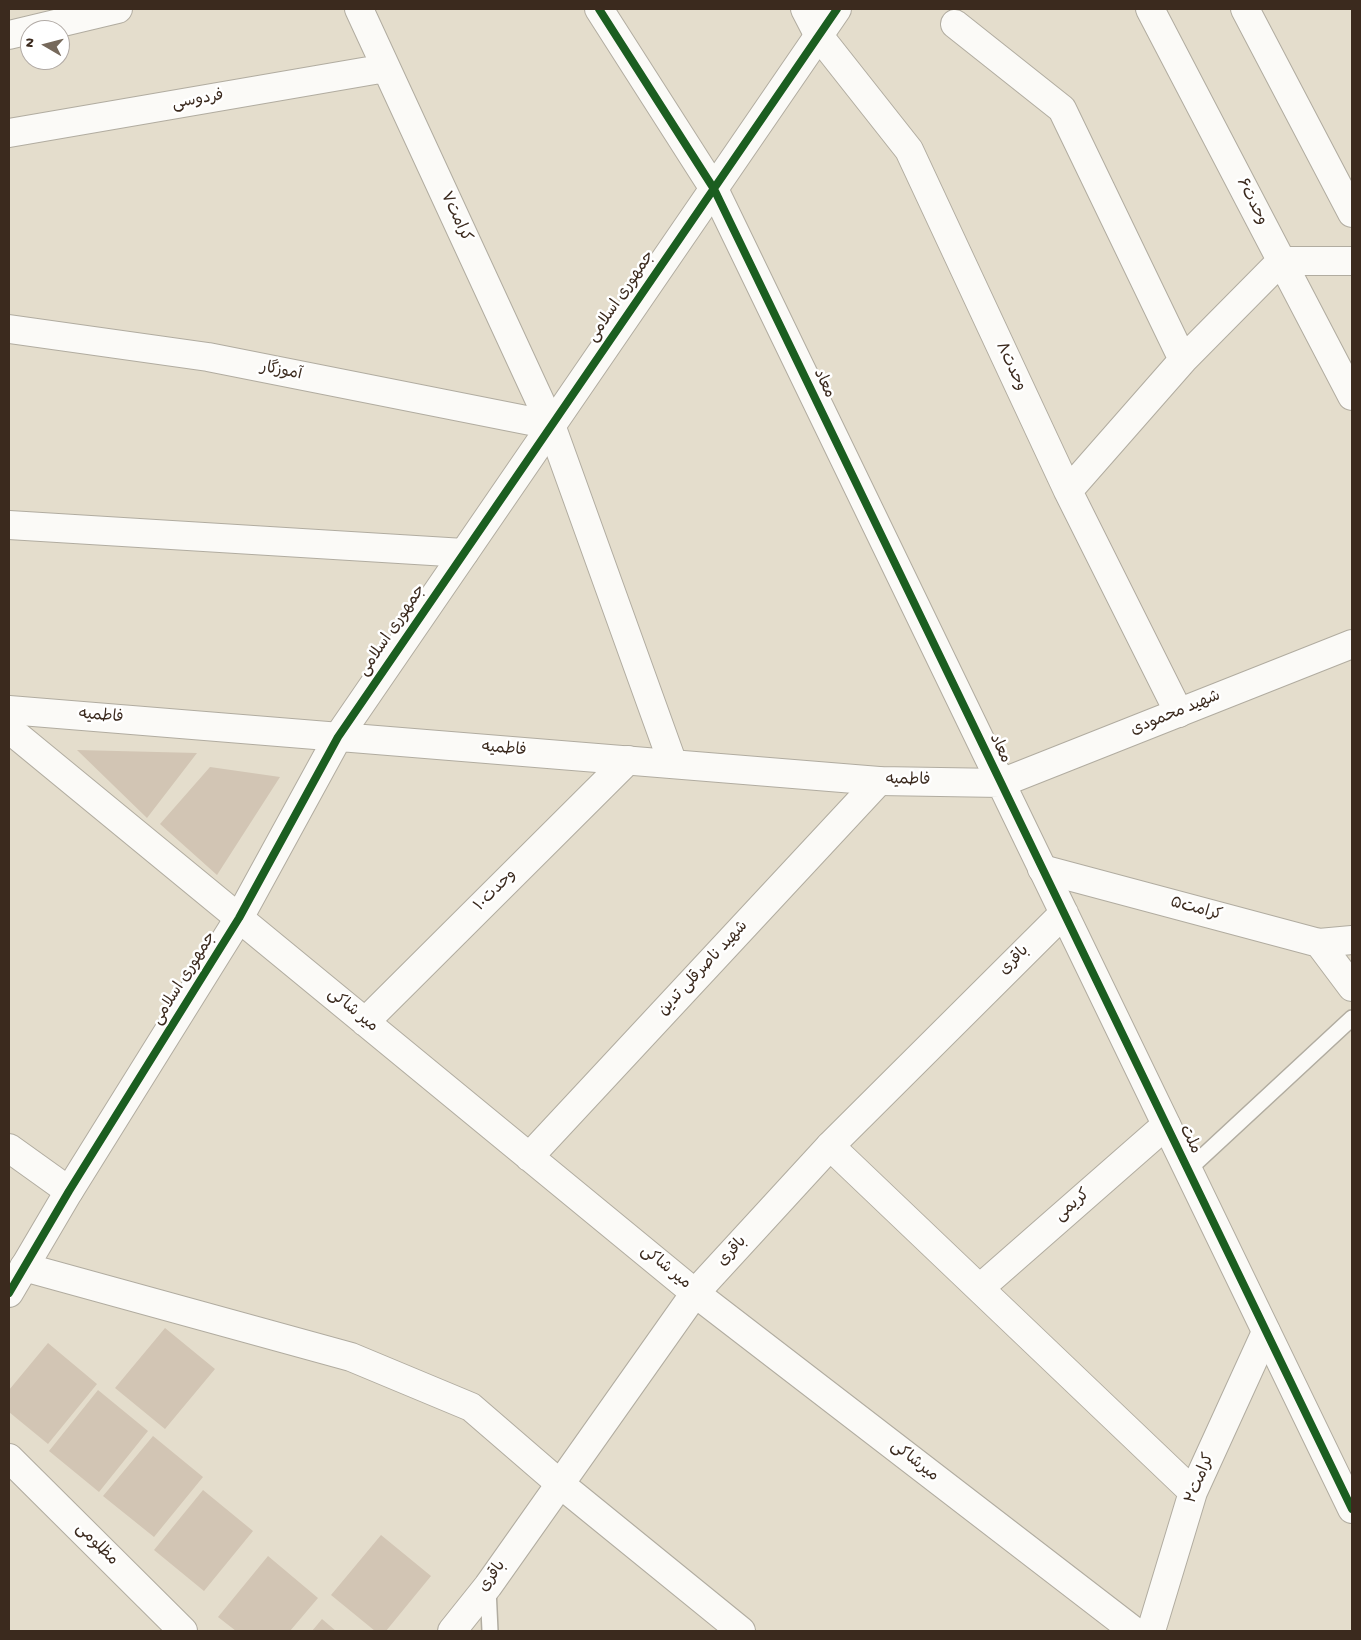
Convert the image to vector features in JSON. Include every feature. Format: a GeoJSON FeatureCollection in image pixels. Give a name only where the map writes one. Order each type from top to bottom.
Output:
{"type":"FeatureCollection","features":[{"type":"Feature","properties":{"kind":"street"},"geometry":{"type":"LineString","coordinates":[[9,35],[118,9]]}},
{"type":"Feature","properties":{"kind":"street","name":"کرامت۷"},"geometry":{"type":"LineString","coordinates":[[359,9],[552,425],[673,764]]}},
{"type":"Feature","properties":{"kind":"street","name":"معاد"},"geometry":{"type":"LineString","coordinates":[[599,9],[714,189],[1000,783]]}},
{"type":"Feature","properties":{"kind":"street","name":"وحدت۸"},"geometry":{"type":"LineString","coordinates":[[805,9],[819,36],[910,150],[1068,491],[1179,713]]}},
{"type":"Feature","properties":{"kind":"street","name":"جمهوری اسلامی"},"geometry":{"type":"LineString","coordinates":[[9,1293],[239,918],[338,736],[837,9]]}},
{"type":"Feature","properties":{"kind":"street","name":"وحدت۶"},"geometry":{"type":"LineString","coordinates":[[1150,9],[1352,396]]}},
{"type":"Feature","properties":{"kind":"street"},"geometry":{"type":"LineString","coordinates":[[1245,9],[1352,213]]}},
{"type":"Feature","properties":{"kind":"street"},"geometry":{"type":"LineString","coordinates":[[954,24],[1062,109],[1183,360]]}},
{"type":"Feature","properties":{"kind":"street","name":"فردوسی"},"geometry":{"type":"LineString","coordinates":[[9,133],[386,68]]}},
{"type":"Feature","properties":{"kind":"street"},"geometry":{"type":"LineString","coordinates":[[1068,491],[1183,360],[1281,261],[1352,261]]}},
{"type":"Feature","properties":{"kind":"street","name":"آموزگار"},"geometry":{"type":"LineString","coordinates":[[9,329],[208,357],[552,425]]}},
{"type":"Feature","properties":{"kind":"street"},"geometry":{"type":"LineString","coordinates":[[9,525],[464,553]]}},
{"type":"Feature","properties":{"kind":"street","name":"شهید محمودی"},"geometry":{"type":"LineString","coordinates":[[1000,783],[1352,644]]}},
{"type":"Feature","properties":{"kind":"street","name":"فاطمیه"},"geometry":{"type":"LineString","coordinates":[[9,710],[879,781],[1000,783]]}},
{"type":"Feature","properties":{"kind":"street","name":"میر شاکی"},"geometry":{"type":"LineString","coordinates":[[9,729],[695,1293]]}},
{"type":"Feature","properties":{"kind":"street","name":"وحدت۱۰"},"geometry":{"type":"LineString","coordinates":[[365,1022],[628,760]]}},
{"type":"Feature","properties":{"kind":"street","name":"شهید ناصرقلی تدین"},"geometry":{"type":"LineString","coordinates":[[530,1157],[879,781]]}},
{"type":"Feature","properties":{"kind":"street","name":"ملت"},"geometry":{"type":"LineString","coordinates":[[1000,783],[1352,1509]]}},
{"type":"Feature","properties":{"kind":"street","name":"کرامت۵"},"geometry":{"type":"LineString","coordinates":[[1042,869],[1319,943],[1352,940]]}},
{"type":"Feature","properties":{"kind":"street","name":"باقری"},"geometry":{"type":"LineString","coordinates":[[452,1631],[488,1586],[695,1293],[830,1146],[1064,913]]}},
{"type":"Feature","properties":{"kind":"street"},"geometry":{"type":"LineString","coordinates":[[1319,943],[1352,987]]}},
{"type":"Feature","properties":{"kind":"street","name":"کریمی"},"geometry":{"type":"LineString","coordinates":[[980,1288],[1166,1124]]}},
{"type":"Feature","properties":{"kind":"street"},"geometry":{"type":"LineString","coordinates":[[830,1146],[1193,1492]]}},
{"type":"Feature","properties":{"kind":"street"},"geometry":{"type":"LineString","coordinates":[[9,1148],[70,1191]]}},
{"type":"Feature","properties":{"kind":"street"},"geometry":{"type":"LineString","coordinates":[[24,1267],[351,1357],[471,1406],[559,1483],[740,1631]]}},
{"type":"Feature","properties":{"kind":"street","name":"میرشاکی"},"geometry":{"type":"LineString","coordinates":[[695,1293],[1134,1631]]}},
{"type":"Feature","properties":{"kind":"street","name":"کرامت۲"},"geometry":{"type":"LineString","coordinates":[[1151,1631],[1193,1492],[1266,1332]]}},
{"type":"Feature","properties":{"kind":"street","name":"مظلومی"},"geometry":{"type":"LineString","coordinates":[[9,1458],[183,1631]]}},
{"type":"Feature","properties":{"kind":"lane"},"geometry":{"type":"LineString","coordinates":[[1188,1170],[1352,1018]]}},
{"type":"Feature","properties":{"kind":"lane"},"geometry":{"type":"LineString","coordinates":[[488,1586],[490,1631]]}},
{"type":"Feature","properties":{"kind":"building"},"geometry":{"type":"Polygon","coordinates":[[[77,750],[197,753],[147,818],[77,750]]]}},
{"type":"Feature","properties":{"kind":"building"},"geometry":{"type":"Polygon","coordinates":[[[210,767],[280,777],[217,875],[160,824],[210,767]]]}},
{"type":"Feature","properties":{"kind":"building"},"geometry":{"type":"Polygon","coordinates":[[[165,1328],[215,1369],[165,1429],[115,1388],[165,1328]]]}},
{"type":"Feature","properties":{"kind":"building"},"geometry":{"type":"Polygon","coordinates":[[[48,1343],[97,1384],[48,1444],[9,1412],[9,1390],[48,1343]]]}},
{"type":"Feature","properties":{"kind":"building"},"geometry":{"type":"Polygon","coordinates":[[[98,1390],[148,1431],[99,1492],[49,1451],[98,1390]]]}},
{"type":"Feature","properties":{"kind":"building"},"geometry":{"type":"Polygon","coordinates":[[[153,1436],[203,1477],[154,1537],[103,1496],[153,1436]]]}},
{"type":"Feature","properties":{"kind":"building"},"geometry":{"type":"Polygon","coordinates":[[[203,1490],[253,1531],[204,1591],[154,1550],[203,1490]]]}},
{"type":"Feature","properties":{"kind":"building"},"geometry":{"type":"Polygon","coordinates":[[[381,1535],[431,1576],[386,1631],[375,1631],[331,1595],[381,1535]]]}},
{"type":"Feature","properties":{"kind":"building"},"geometry":{"type":"Polygon","coordinates":[[[268,1556],[318,1598],[290,1631],[236,1631],[218,1617],[268,1556]]]}},
{"type":"Feature","properties":{"kind":"building"},"geometry":{"type":"Polygon","coordinates":[[[322,1619],[336,1631],[312,1631],[322,1619]]]}},
{"type":"Feature","properties":{"kind":"cycle path"},"geometry":{"type":"LineString","coordinates":[[599,9],[714,189],[1352,1509]]}},
{"type":"Feature","properties":{"kind":"cycle path"},"geometry":{"type":"LineString","coordinates":[[9,1293],[69,1191],[239,918],[338,737],[837,9]]}}]}
